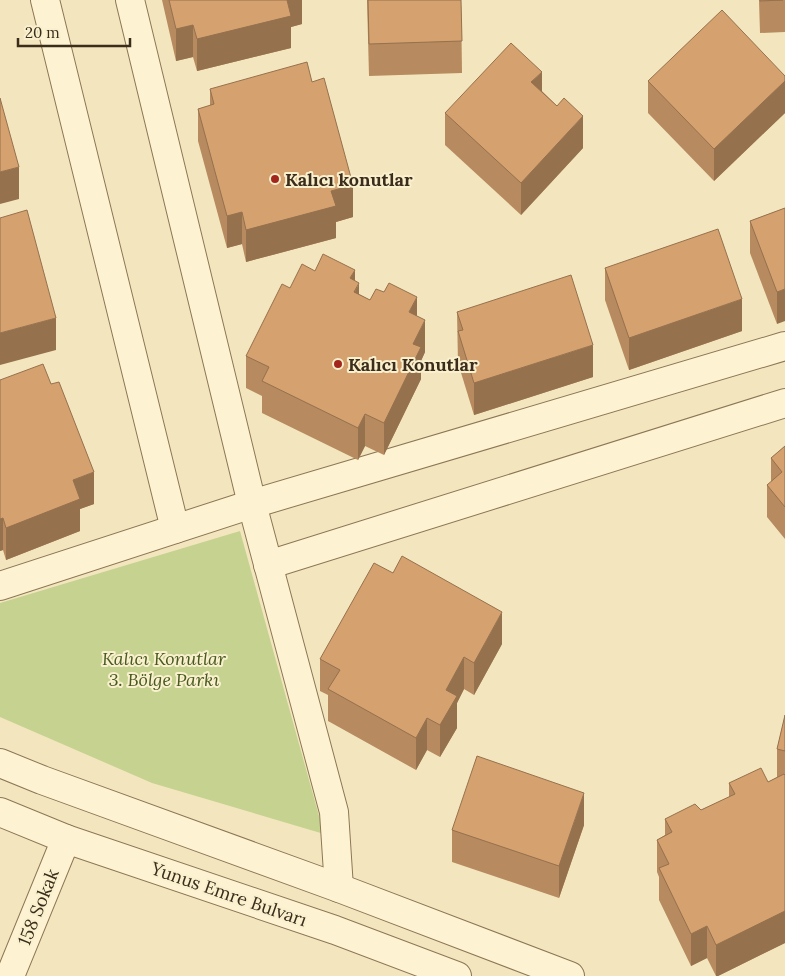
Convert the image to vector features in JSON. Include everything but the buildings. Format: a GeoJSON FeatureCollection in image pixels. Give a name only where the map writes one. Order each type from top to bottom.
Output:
{"type":"FeatureCollection","features":[{"type":"Feature","properties":{"kind":"street"},"geometry":{"type":"LineString","coordinates":[[45,0],[175,529]]}},
{"type":"Feature","properties":{"kind":"street"},"geometry":{"type":"LineString","coordinates":[[130,0],[252,504],[334,812],[339,888]]}},
{"type":"Feature","properties":{"kind":"street"},"geometry":{"type":"LineString","coordinates":[[0,586],[252,504],[785,346]]}},
{"type":"Feature","properties":{"kind":"street"},"geometry":{"type":"LineString","coordinates":[[268,566],[785,403]]}},
{"type":"Feature","properties":{"kind":"street"},"geometry":{"type":"LineString","coordinates":[[0,763],[339,888],[570,976]]}},
{"type":"Feature","properties":{"kind":"street","name":"Yunus Emre Bulvarı"},"geometry":{"type":"LineString","coordinates":[[0,812],[66,838],[335,930],[457,976]]}},
{"type":"Feature","properties":{"kind":"street","name":"158 Sokak"},"geometry":{"type":"LineString","coordinates":[[10,976],[66,838]]}},
{"type":"Feature","properties":{"kind":"green space","name":"Kalıcı Konutlar 3. Bölge Parkı"},"geometry":{"type":"Polygon","coordinates":[[[240,531],[324,834],[152,783],[0,717],[0,603],[240,531]]]}},
{"type":"Feature","properties":{"kind":"place","name":"Kalıcı konutlar"},"geometry":{"type":"Point","coordinates":[275,179]}},
{"type":"Feature","properties":{"kind":"place","name":"Kalıcı Konutlar"},"geometry":{"type":"Point","coordinates":[338,364]}}]}
